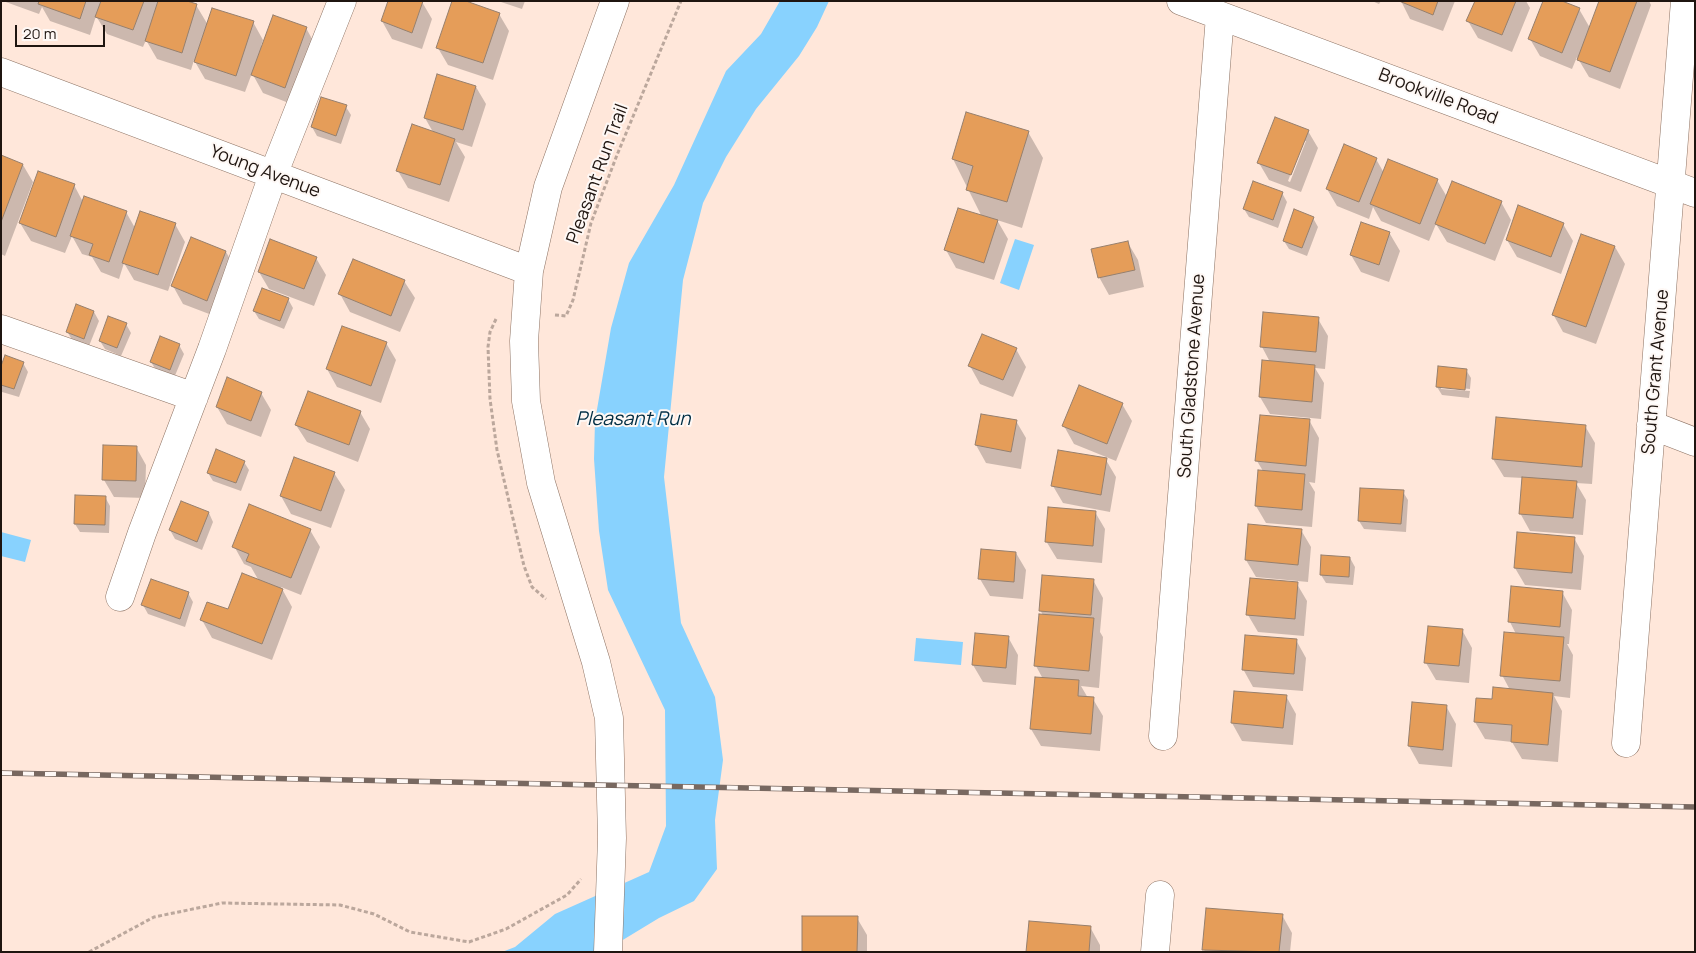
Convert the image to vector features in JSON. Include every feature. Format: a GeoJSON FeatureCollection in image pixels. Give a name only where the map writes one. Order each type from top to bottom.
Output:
{"type":"FeatureCollection","features":[{"type":"Feature","properties":{"kind":"street"},"geometry":{"type":"LineString","coordinates":[[120,597],[273,175],[342,1]]}},
{"type":"Feature","properties":{"kind":"street"},"geometry":{"type":"LineString","coordinates":[[608,952],[612,838],[609,718],[604,693],[552,526],[532,442],[526,401],[525,314],[529,271],[552,174],[616,1]]}},
{"type":"Feature","properties":{"kind":"street","name":"Brookville Road"},"geometry":{"type":"LineString","coordinates":[[1181,1],[1683,189]]}},
{"type":"Feature","properties":{"kind":"street","name":"South Grant Avenue"},"geometry":{"type":"LineString","coordinates":[[1626,743],[1651,425],[1683,189],[1685,1]]}},
{"type":"Feature","properties":{"kind":"street","name":"South Gladstone Avenue"},"geometry":{"type":"LineString","coordinates":[[1163,736],[1220,16]]}},
{"type":"Feature","properties":{"kind":"street","name":"Young Avenue"},"geometry":{"type":"LineString","coordinates":[[1,72],[529,271]]}},
{"type":"Feature","properties":{"kind":"street"},"geometry":{"type":"LineString","coordinates":[[1,328],[194,397]]}},
{"type":"Feature","properties":{"kind":"street"},"geometry":{"type":"LineString","coordinates":[[1651,425],[1695,442]]}},
{"type":"Feature","properties":{"kind":"street"},"geometry":{"type":"LineString","coordinates":[[1155,952],[1160,895]]}},
{"type":"Feature","properties":{"kind":"path","name":"Pleasant Run Trail"},"geometry":{"type":"LineString","coordinates":[[549,601],[542,598],[532,587],[524,566],[497,450],[490,399],[488,347],[493,321],[503,313],[566,316],[573,300],[591,224],[617,155],[681,1]]}},
{"type":"Feature","properties":{"kind":"path"},"geometry":{"type":"LineString","coordinates":[[88,952],[100,948],[154,917],[222,902],[340,905],[374,914],[410,932],[469,942],[506,929],[567,895],[583,877]]}},
{"type":"Feature","properties":{"kind":"water","name":"Pleasant Run"},"geometry":{"type":"Polygon","coordinates":[[[780,1],[829,1],[817,27],[799,56],[756,109],[726,157],[703,203],[683,280],[664,477],[681,623],[715,697],[723,760],[715,820],[717,869],[694,901],[659,918],[603,952],[502,952],[515,947],[555,914],[649,872],[666,826],[665,710],[608,590],[599,531],[594,459],[595,421],[611,328],[629,263],[674,185],[726,71],[761,34],[780,1]]]}},
{"type":"Feature","properties":{"kind":"water"},"geometry":{"type":"Polygon","coordinates":[[[1015,239],[1034,245],[1019,290],[1000,283],[1015,239]]]}},
{"type":"Feature","properties":{"kind":"water"},"geometry":{"type":"Polygon","coordinates":[[[1,532],[31,540],[25,562],[1,556],[1,532]]]}},
{"type":"Feature","properties":{"kind":"water"},"geometry":{"type":"Polygon","coordinates":[[[916,638],[963,642],[961,665],[914,661],[916,638]]]}},
{"type":"Feature","properties":{"kind":"building"},"geometry":{"type":"Polygon","coordinates":[[[39,1],[86,1],[80,19],[38,4],[39,1]]]}},
{"type":"Feature","properties":{"kind":"building"},"geometry":{"type":"Polygon","coordinates":[[[101,1],[144,1],[133,30],[95,17],[101,1]]]}},
{"type":"Feature","properties":{"kind":"building"},"geometry":{"type":"Polygon","coordinates":[[[158,1],[187,1],[197,4],[182,53],[145,41],[158,1]]]}},
{"type":"Feature","properties":{"kind":"building"},"geometry":{"type":"Polygon","coordinates":[[[388,1],[423,1],[412,33],[381,21],[388,1]]]}},
{"type":"Feature","properties":{"kind":"building"},"geometry":{"type":"Polygon","coordinates":[[[452,1],[466,1],[500,13],[483,63],[436,48],[452,1]]]}},
{"type":"Feature","properties":{"kind":"building"},"geometry":{"type":"Polygon","coordinates":[[[1399,1],[1438,1],[1433,15],[1399,1]]]}},
{"type":"Feature","properties":{"kind":"building"},"geometry":{"type":"Polygon","coordinates":[[[1475,1],[1516,1],[1502,35],[1466,21],[1475,1]]]}},
{"type":"Feature","properties":{"kind":"building"},"geometry":{"type":"Polygon","coordinates":[[[1543,1],[1562,1],[1580,8],[1562,53],[1528,39],[1543,1]]]}},
{"type":"Feature","properties":{"kind":"building"},"geometry":{"type":"Polygon","coordinates":[[[1599,1],[1637,1],[1610,72],[1577,60],[1599,1]]]}},
{"type":"Feature","properties":{"kind":"building"},"geometry":{"type":"Polygon","coordinates":[[[212,8],[254,21],[236,76],[194,62],[212,8]]]}},
{"type":"Feature","properties":{"kind":"building"},"geometry":{"type":"Polygon","coordinates":[[[273,15],[307,27],[285,88],[251,75],[273,15]]]}},
{"type":"Feature","properties":{"kind":"building"},"geometry":{"type":"Polygon","coordinates":[[[437,74],[476,86],[463,130],[424,118],[437,74]]]}},
{"type":"Feature","properties":{"kind":"building"},"geometry":{"type":"Polygon","coordinates":[[[321,97],[347,105],[336,136],[311,127],[321,97]]]}},
{"type":"Feature","properties":{"kind":"building"},"geometry":{"type":"Polygon","coordinates":[[[966,112],[1029,131],[1007,202],[966,190],[973,166],[952,159],[966,112]]]}},
{"type":"Feature","properties":{"kind":"building"},"geometry":{"type":"Polygon","coordinates":[[[1275,117],[1309,130],[1291,175],[1257,163],[1275,117]]]}},
{"type":"Feature","properties":{"kind":"building"},"geometry":{"type":"Polygon","coordinates":[[[412,124],[455,139],[440,185],[396,171],[412,124]]]}},
{"type":"Feature","properties":{"kind":"building"},"geometry":{"type":"Polygon","coordinates":[[[1344,144],[1377,158],[1359,202],[1326,189],[1344,144]]]}},
{"type":"Feature","properties":{"kind":"building"},"geometry":{"type":"Polygon","coordinates":[[[1,155],[23,164],[1,222],[1,155]]]}},
{"type":"Feature","properties":{"kind":"building"},"geometry":{"type":"Polygon","coordinates":[[[1388,159],[1438,179],[1420,224],[1370,204],[1388,159]]]}},
{"type":"Feature","properties":{"kind":"building"},"geometry":{"type":"Polygon","coordinates":[[[38,171],[75,184],[56,237],[19,223],[38,171]]]}},
{"type":"Feature","properties":{"kind":"building"},"geometry":{"type":"Polygon","coordinates":[[[1253,181],[1283,192],[1273,220],[1243,209],[1253,181]]]}},
{"type":"Feature","properties":{"kind":"building"},"geometry":{"type":"Polygon","coordinates":[[[1452,181],[1502,201],[1485,244],[1435,224],[1452,181]]]}},
{"type":"Feature","properties":{"kind":"building"},"geometry":{"type":"Polygon","coordinates":[[[84,196],[127,211],[109,262],[89,255],[93,244],[70,236],[84,196]]]}},
{"type":"Feature","properties":{"kind":"building"},"geometry":{"type":"Polygon","coordinates":[[[1518,205],[1564,223],[1551,257],[1506,240],[1518,205]]]}},
{"type":"Feature","properties":{"kind":"building"},"geometry":{"type":"Polygon","coordinates":[[[958,208],[998,220],[984,263],[944,250],[958,208]]]}},
{"type":"Feature","properties":{"kind":"building"},"geometry":{"type":"Polygon","coordinates":[[[1294,209],[1314,217],[1302,248],[1283,241],[1294,209]]]}},
{"type":"Feature","properties":{"kind":"building"},"geometry":{"type":"Polygon","coordinates":[[[140,211],[176,223],[158,275],[122,263],[140,211]]]}},
{"type":"Feature","properties":{"kind":"building"},"geometry":{"type":"Polygon","coordinates":[[[1361,222],[1390,232],[1379,265],[1350,255],[1361,222]]]}},
{"type":"Feature","properties":{"kind":"building"},"geometry":{"type":"Polygon","coordinates":[[[1581,234],[1615,246],[1586,327],[1552,315],[1581,234]]]}},
{"type":"Feature","properties":{"kind":"building"},"geometry":{"type":"Polygon","coordinates":[[[191,237],[226,251],[207,301],[171,286],[191,237]]]}},
{"type":"Feature","properties":{"kind":"building"},"geometry":{"type":"Polygon","coordinates":[[[270,239],[317,257],[304,289],[258,272],[270,239]]]}},
{"type":"Feature","properties":{"kind":"building"},"geometry":{"type":"Polygon","coordinates":[[[1128,241],[1135,270],[1098,278],[1091,249],[1128,241]]]}},
{"type":"Feature","properties":{"kind":"building"},"geometry":{"type":"Polygon","coordinates":[[[353,259],[405,280],[391,316],[338,294],[353,259]]]}},
{"type":"Feature","properties":{"kind":"building"},"geometry":{"type":"Polygon","coordinates":[[[262,288],[289,298],[280,321],[253,311],[262,288]]]}},
{"type":"Feature","properties":{"kind":"building"},"geometry":{"type":"Polygon","coordinates":[[[76,304],[94,311],[84,339],[66,332],[76,304]]]}},
{"type":"Feature","properties":{"kind":"building"},"geometry":{"type":"Polygon","coordinates":[[[1263,312],[1319,317],[1316,352],[1260,347],[1263,312]]]}},
{"type":"Feature","properties":{"kind":"building"},"geometry":{"type":"Polygon","coordinates":[[[108,316],[127,323],[117,348],[99,341],[108,316]]]}},
{"type":"Feature","properties":{"kind":"building"},"geometry":{"type":"Polygon","coordinates":[[[342,326],[387,342],[371,386],[326,369],[342,326]]]}},
{"type":"Feature","properties":{"kind":"building"},"geometry":{"type":"Polygon","coordinates":[[[982,334],[1017,348],[1003,380],[968,366],[982,334]]]}},
{"type":"Feature","properties":{"kind":"building"},"geometry":{"type":"Polygon","coordinates":[[[160,336],[180,344],[170,370],[150,362],[160,336]]]}},
{"type":"Feature","properties":{"kind":"building"},"geometry":{"type":"Polygon","coordinates":[[[5,355],[24,362],[14,389],[1,385],[1,366],[5,355]]]}},
{"type":"Feature","properties":{"kind":"building"},"geometry":{"type":"Polygon","coordinates":[[[1262,360],[1315,365],[1312,402],[1259,397],[1262,360]]]}},
{"type":"Feature","properties":{"kind":"building"},"geometry":{"type":"Polygon","coordinates":[[[1438,366],[1467,369],[1465,390],[1436,387],[1438,366]]]}},
{"type":"Feature","properties":{"kind":"building"},"geometry":{"type":"Polygon","coordinates":[[[227,377],[262,392],[251,421],[216,407],[227,377]]]}},
{"type":"Feature","properties":{"kind":"building"},"geometry":{"type":"Polygon","coordinates":[[[1079,385],[1123,403],[1107,444],[1062,426],[1079,385]]]}},
{"type":"Feature","properties":{"kind":"building"},"geometry":{"type":"Polygon","coordinates":[[[308,391],[361,411],[349,445],[295,425],[308,391]]]}},
{"type":"Feature","properties":{"kind":"building"},"geometry":{"type":"Polygon","coordinates":[[[981,414],[1017,420],[1011,452],[975,445],[981,414]]]}},
{"type":"Feature","properties":{"kind":"building"},"geometry":{"type":"Polygon","coordinates":[[[1260,415],[1310,419],[1306,466],[1255,461],[1260,415]]]}},
{"type":"Feature","properties":{"kind":"building"},"geometry":{"type":"Polygon","coordinates":[[[1496,417],[1586,425],[1582,467],[1492,459],[1496,417]]]}},
{"type":"Feature","properties":{"kind":"building"},"geometry":{"type":"Polygon","coordinates":[[[103,445],[137,446],[136,481],[102,480],[103,445]]]}},
{"type":"Feature","properties":{"kind":"building"},"geometry":{"type":"Polygon","coordinates":[[[216,449],[245,461],[236,483],[207,473],[216,449]]]}},
{"type":"Feature","properties":{"kind":"building"},"geometry":{"type":"Polygon","coordinates":[[[1058,450],[1107,458],[1101,495],[1051,486],[1058,450]]]}},
{"type":"Feature","properties":{"kind":"building"},"geometry":{"type":"Polygon","coordinates":[[[294,457],[335,472],[321,511],[280,496],[294,457]]]}},
{"type":"Feature","properties":{"kind":"building"},"geometry":{"type":"Polygon","coordinates":[[[1258,470],[1305,474],[1302,510],[1255,506],[1258,470]]]}},
{"type":"Feature","properties":{"kind":"building"},"geometry":{"type":"Polygon","coordinates":[[[1522,477],[1577,481],[1573,518],[1519,514],[1522,477]]]}},
{"type":"Feature","properties":{"kind":"building"},"geometry":{"type":"Polygon","coordinates":[[[1360,488],[1404,490],[1401,524],[1358,521],[1360,488]]]}},
{"type":"Feature","properties":{"kind":"building"},"geometry":{"type":"Polygon","coordinates":[[[75,495],[106,496],[105,525],[74,524],[75,495]]]}},
{"type":"Feature","properties":{"kind":"building"},"geometry":{"type":"Polygon","coordinates":[[[181,501],[209,512],[197,542],[169,530],[181,501]]]}},
{"type":"Feature","properties":{"kind":"building"},"geometry":{"type":"Polygon","coordinates":[[[249,504],[311,529],[291,578],[246,561],[249,554],[232,547],[249,504]]]}},
{"type":"Feature","properties":{"kind":"building"},"geometry":{"type":"Polygon","coordinates":[[[1048,507],[1096,511],[1093,546],[1045,542],[1048,507]]]}},
{"type":"Feature","properties":{"kind":"building"},"geometry":{"type":"Polygon","coordinates":[[[1248,524],[1302,529],[1298,565],[1245,560],[1248,524]]]}},
{"type":"Feature","properties":{"kind":"building"},"geometry":{"type":"Polygon","coordinates":[[[1517,532],[1575,537],[1572,573],[1514,568],[1517,532]]]}},
{"type":"Feature","properties":{"kind":"building"},"geometry":{"type":"Polygon","coordinates":[[[981,549],[1016,552],[1014,582],[978,579],[981,549]]]}},
{"type":"Feature","properties":{"kind":"building"},"geometry":{"type":"Polygon","coordinates":[[[1321,555],[1350,557],[1349,577],[1320,575],[1321,555]]]}},
{"type":"Feature","properties":{"kind":"building"},"geometry":{"type":"Polygon","coordinates":[[[242,573],[283,589],[262,644],[200,620],[207,602],[228,609],[242,573]]]}},
{"type":"Feature","properties":{"kind":"building"},"geometry":{"type":"Polygon","coordinates":[[[1042,575],[1094,579],[1091,615],[1039,611],[1042,575]]]}},
{"type":"Feature","properties":{"kind":"building"},"geometry":{"type":"Polygon","coordinates":[[[1250,578],[1298,582],[1295,619],[1246,615],[1250,578]]]}},
{"type":"Feature","properties":{"kind":"building"},"geometry":{"type":"Polygon","coordinates":[[[151,579],[189,592],[180,619],[141,605],[151,579]]]}},
{"type":"Feature","properties":{"kind":"building"},"geometry":{"type":"Polygon","coordinates":[[[1511,586],[1563,591],[1560,627],[1508,622],[1511,586]]]}},
{"type":"Feature","properties":{"kind":"building"},"geometry":{"type":"Polygon","coordinates":[[[1039,614],[1094,618],[1089,671],[1034,666],[1039,614]]]}},
{"type":"Feature","properties":{"kind":"building"},"geometry":{"type":"Polygon","coordinates":[[[1428,626],[1463,629],[1459,666],[1424,663],[1428,626]]]}},
{"type":"Feature","properties":{"kind":"building"},"geometry":{"type":"Polygon","coordinates":[[[1504,632],[1564,637],[1560,681],[1500,676],[1504,632]]]}},
{"type":"Feature","properties":{"kind":"building"},"geometry":{"type":"Polygon","coordinates":[[[975,633],[1009,636],[1006,668],[972,665],[975,633]]]}},
{"type":"Feature","properties":{"kind":"building"},"geometry":{"type":"Polygon","coordinates":[[[1245,635],[1297,639],[1294,674],[1242,670],[1245,635]]]}},
{"type":"Feature","properties":{"kind":"building"},"geometry":{"type":"Polygon","coordinates":[[[1035,677],[1079,680],[1078,696],[1094,697],[1091,734],[1030,729],[1035,677]]]}},
{"type":"Feature","properties":{"kind":"building"},"geometry":{"type":"Polygon","coordinates":[[[1493,687],[1553,693],[1548,745],[1511,742],[1512,725],[1474,722],[1476,698],[1492,699],[1493,687]]]}},
{"type":"Feature","properties":{"kind":"building"},"geometry":{"type":"Polygon","coordinates":[[[1234,691],[1287,695],[1283,728],[1231,723],[1234,691]]]}},
{"type":"Feature","properties":{"kind":"building"},"geometry":{"type":"Polygon","coordinates":[[[1412,702],[1447,705],[1443,750],[1408,746],[1412,702]]]}},
{"type":"Feature","properties":{"kind":"building"},"geometry":{"type":"Polygon","coordinates":[[[1206,908],[1283,914],[1279,952],[1202,950],[1206,908]]]}},
{"type":"Feature","properties":{"kind":"building"},"geometry":{"type":"Polygon","coordinates":[[[802,916],[858,916],[857,952],[802,952],[802,916]]]}},
{"type":"Feature","properties":{"kind":"building"},"geometry":{"type":"Polygon","coordinates":[[[1029,921],[1091,926],[1089,952],[1026,952],[1029,921]]]}},
{"type":"Feature","properties":{"kind":"railway"},"geometry":{"type":"LineString","coordinates":[[1,773],[1695,807]]}}]}
